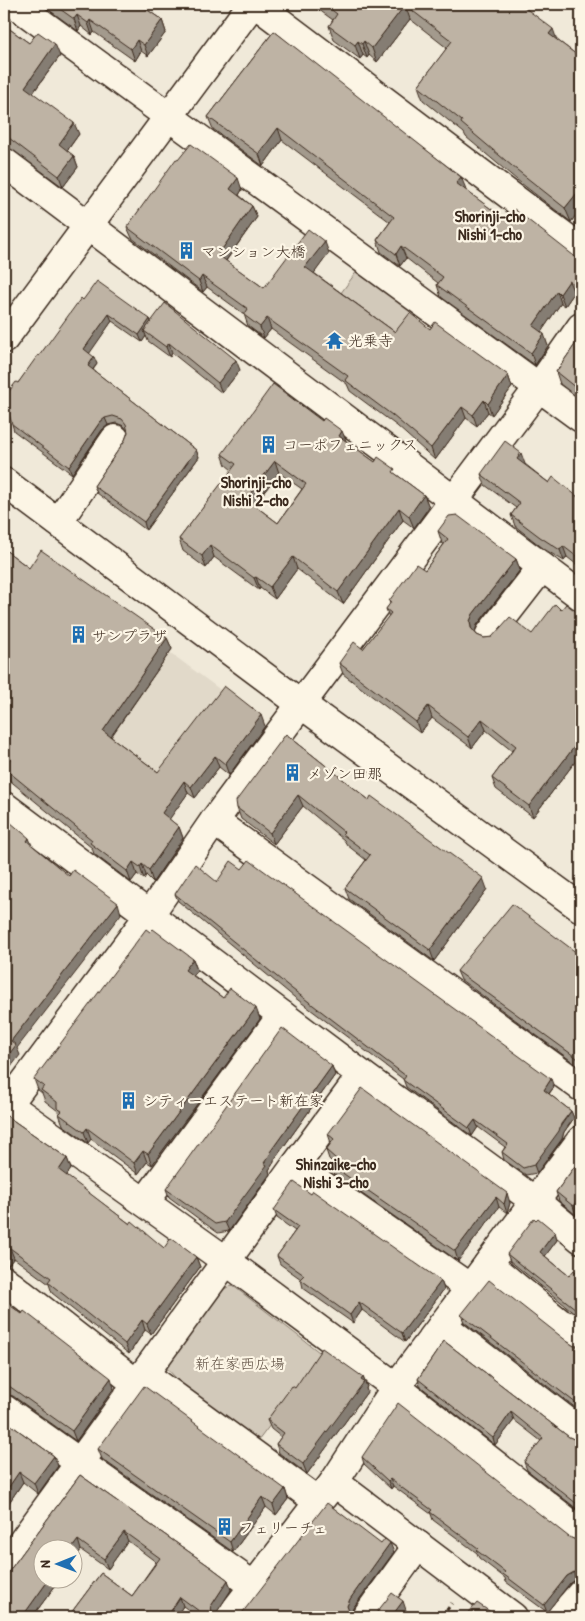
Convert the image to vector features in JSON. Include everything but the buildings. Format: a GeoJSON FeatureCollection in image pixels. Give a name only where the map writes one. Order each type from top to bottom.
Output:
{"type":"FeatureCollection","features":[{"type":"Feature","properties":{"kind":"street"},"geometry":{"type":"LineString","coordinates":[[15,4],[581,418]]}},
{"type":"Feature","properties":{"kind":"street"},"geometry":{"type":"LineString","coordinates":[[4,339],[254,4],[581,249]]}},
{"type":"Feature","properties":{"kind":"street"},"geometry":{"type":"LineString","coordinates":[[4,162],[581,596]]}},
{"type":"Feature","properties":{"kind":"street"},"geometry":{"type":"LineString","coordinates":[[581,327],[539,387],[214,821],[150,914],[5,1105],[145,1202],[396,1386],[581,1532]]}},
{"type":"Feature","properties":{"kind":"street"},"geometry":{"type":"LineString","coordinates":[[58,522],[116,439]]}},
{"type":"Feature","properties":{"kind":"street"},"geometry":{"type":"LineString","coordinates":[[4,482],[301,704],[581,908]]}},
{"type":"Feature","properties":{"kind":"street"},"geometry":{"type":"LineString","coordinates":[[490,634],[542,567]]}},
{"type":"Feature","properties":{"kind":"street"},"geometry":{"type":"LineString","coordinates":[[4,806],[362,1075],[536,1202],[581,1239]]}},
{"type":"Feature","properties":{"kind":"street"},"geometry":{"type":"LineString","coordinates":[[214,821],[581,1087]]}},
{"type":"Feature","properties":{"kind":"street"},"geometry":{"type":"LineString","coordinates":[[145,1202],[282,1014]]}},
{"type":"Feature","properties":{"kind":"street"},"geometry":{"type":"LineString","coordinates":[[4,1567],[80,1465],[225,1260],[362,1075]]}},
{"type":"Feature","properties":{"kind":"street"},"geometry":{"type":"LineString","coordinates":[[230,1617],[327,1492],[396,1386],[581,1140]]}},
{"type":"Feature","properties":{"kind":"street"},"geometry":{"type":"LineString","coordinates":[[295,1166],[470,1288]]}},
{"type":"Feature","properties":{"kind":"street"},"geometry":{"type":"LineString","coordinates":[[488,1264],[581,1338]]}},
{"type":"Feature","properties":{"kind":"street"},"geometry":{"type":"LineString","coordinates":[[4,1280],[141,1379],[418,1545],[513,1617]]}},
{"type":"Feature","properties":{"kind":"street"},"geometry":{"type":"LineString","coordinates":[[442,1325],[581,1432]]}},
{"type":"Feature","properties":{"kind":"street"},"geometry":{"type":"LineString","coordinates":[[4,1409],[80,1465],[254,1586]]}},
{"type":"Feature","properties":{"kind":"street"},"geometry":{"type":"LineString","coordinates":[[366,1617],[418,1545]]}},
{"type":"Feature","properties":{"kind":"street"},"geometry":{"type":"LineString","coordinates":[[561,1617],[581,1594]]}},
{"type":"Feature","properties":{"kind":"shaded area","name":"サンプラザ"},"geometry":{"type":"Polygon","coordinates":[[[45,560],[226,694],[163,780],[4,663],[45,560]]]}},
{"type":"Feature","properties":{"kind":"green space"},"geometry":{"type":"Polygon","coordinates":[[[357,271],[415,314],[384,356],[338,297],[357,271]]]}},
{"type":"Feature","properties":{"kind":"green space","name":"新在家西広場"},"geometry":{"type":"Polygon","coordinates":[[[232,1285],[323,1355],[258,1441],[199,1403],[163,1364],[218,1292],[232,1285]]]}},
{"type":"Feature","properties":{"kind":"place","name":"マンション大橋"},"geometry":{"type":"Point","coordinates":[187,251]}},
{"type":"Feature","properties":{"kind":"place","name":"光乗寺"},"geometry":{"type":"Point","coordinates":[334,340]}},
{"type":"Feature","properties":{"kind":"place","name":"コーポフェニックス"},"geometry":{"type":"Point","coordinates":[269,444]}},
{"type":"Feature","properties":{"kind":"place","name":"サンプラザ"},"geometry":{"type":"Point","coordinates":[78,635]}},
{"type":"Feature","properties":{"kind":"place","name":"メゾン田那"},"geometry":{"type":"Point","coordinates":[293,773]}},
{"type":"Feature","properties":{"kind":"place","name":"シティーエステート新在家"},"geometry":{"type":"Point","coordinates":[129,1100]}},
{"type":"Feature","properties":{"kind":"place","name":"フェリーチェ"},"geometry":{"type":"Point","coordinates":[225,1527]}},
{"type":"Feature","properties":{"kind":"district","name":"Shorinji-cho Nishi 1-cho"},"geometry":{"type":"Point","coordinates":[490,225]}},
{"type":"Feature","properties":{"kind":"district","name":"Shorinji-cho Nishi 2-cho"},"geometry":{"type":"Point","coordinates":[256,491]}},
{"type":"Feature","properties":{"kind":"district","name":"Shinzaike-cho Nishi 3-cho"},"geometry":{"type":"Point","coordinates":[336,1173]}}]}
